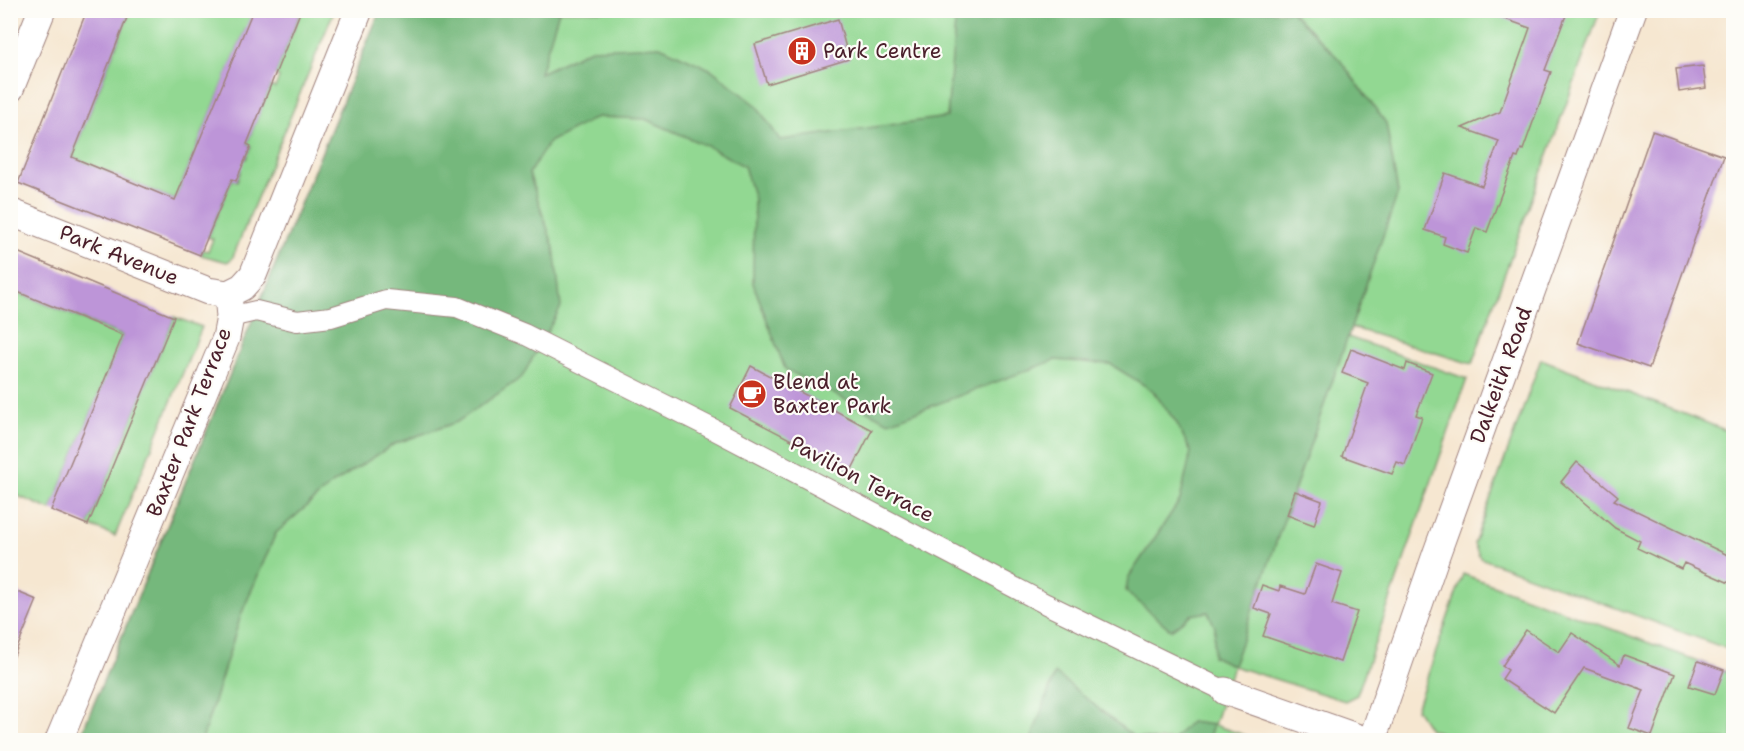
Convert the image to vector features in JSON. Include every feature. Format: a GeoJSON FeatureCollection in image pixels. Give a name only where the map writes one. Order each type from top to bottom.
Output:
{"type":"FeatureCollection","features":[{"type":"Feature","properties":{"kind":"street"},"geometry":{"type":"LineString","coordinates":[[10,89],[42,10]]}},
{"type":"Feature","properties":{"kind":"street"},"geometry":{"type":"LineString","coordinates":[[229,305],[253,275],[359,10]]}},
{"type":"Feature","properties":{"kind":"street","name":"Dalkeith Road"},"geometry":{"type":"LineString","coordinates":[[1372,741],[1436,555],[1633,10]]}},
{"type":"Feature","properties":{"kind":"street","name":"Park Avenue"},"geometry":{"type":"LineString","coordinates":[[10,212],[208,291],[229,305]]}},
{"type":"Feature","properties":{"kind":"street","name":"Pavilion Terrace"},"geometry":{"type":"LineString","coordinates":[[229,305],[297,321],[331,317],[386,300],[457,308],[524,334],[775,461],[1046,604],[1224,691]]}},
{"type":"Feature","properties":{"kind":"street","name":"Baxter Park Terrace"},"geometry":{"type":"LineString","coordinates":[[59,741],[226,338],[229,305]]}},
{"type":"Feature","properties":{"kind":"street"},"geometry":{"type":"LineString","coordinates":[[1224,691],[1364,741]]}},
{"type":"Feature","properties":{"kind":"green space"},"geometry":{"type":"Polygon","coordinates":[[[130,11],[253,11],[175,200],[72,157],[130,11]]]}},
{"type":"Feature","properties":{"kind":"green space"},"geometry":{"type":"Polygon","coordinates":[[[301,11],[334,11],[232,259],[227,262],[201,255],[203,250],[208,251],[213,239],[208,237],[232,179],[237,181],[241,170],[237,167],[241,157],[246,159],[251,146],[247,144],[270,86],[275,88],[279,77],[275,74],[301,11]]]}},
{"type":"Feature","properties":{"kind":"green space"},"geometry":{"type":"Polygon","coordinates":[[[380,11],[1600,11],[1472,364],[1350,327],[1348,337],[1467,379],[1357,695],[1345,701],[1233,666],[1214,725],[1259,740],[79,740],[380,11]]]}},
{"type":"Feature","properties":{"kind":"green space"},"geometry":{"type":"Polygon","coordinates":[[[380,11],[559,11],[540,73],[591,49],[660,46],[712,70],[756,105],[780,140],[947,117],[956,11],[1291,11],[1340,60],[1386,123],[1398,193],[1233,666],[1213,656],[1215,627],[1208,612],[1191,615],[1171,630],[1126,591],[1128,578],[1180,500],[1191,452],[1176,422],[1152,390],[1110,364],[1055,360],[889,422],[785,369],[753,283],[754,199],[744,166],[707,146],[645,119],[597,117],[549,142],[529,173],[554,248],[561,307],[522,377],[457,422],[394,444],[332,484],[276,533],[241,615],[202,740],[79,740],[380,11]]]}},
{"type":"Feature","properties":{"kind":"green space"},"geometry":{"type":"Polygon","coordinates":[[[17,292],[123,336],[51,510],[11,493],[10,307],[17,292]]]}},
{"type":"Feature","properties":{"kind":"green space"},"geometry":{"type":"Polygon","coordinates":[[[174,317],[202,327],[115,536],[88,525],[174,317]]]}},
{"type":"Feature","properties":{"kind":"green space"},"geometry":{"type":"Polygon","coordinates":[[[1541,359],[1733,433],[1733,651],[1480,558],[1474,544],[1541,359]]]}},
{"type":"Feature","properties":{"kind":"green space"},"geometry":{"type":"Polygon","coordinates":[[[1463,574],[1733,674],[1733,740],[1467,740],[1429,729],[1416,709],[1463,574]]]}},
{"type":"Feature","properties":{"kind":"green space"},"geometry":{"type":"Polygon","coordinates":[[[1055,673],[1134,737],[1155,740],[1031,740],[1055,673]]]}},
{"type":"Feature","properties":{"kind":"green space"},"geometry":{"type":"Polygon","coordinates":[[[1190,722],[1213,725],[1208,740],[1173,740],[1190,722]]]}},
{"type":"Feature","properties":{"kind":"building"},"geometry":{"type":"Polygon","coordinates":[[[87,10],[130,10],[72,157],[175,200],[253,10],[301,10],[247,144],[251,146],[236,181],[232,179],[200,255],[18,183],[87,10]]]}},
{"type":"Feature","properties":{"kind":"building"},"geometry":{"type":"Polygon","coordinates":[[[1489,10],[1568,10],[1545,70],[1551,72],[1523,150],[1521,149],[1518,158],[1515,157],[1487,232],[1476,228],[1467,253],[1443,244],[1445,237],[1425,230],[1445,173],[1482,186],[1499,141],[1462,128],[1500,112],[1530,28],[1488,13],[1489,10]]]}},
{"type":"Feature","properties":{"kind":"building","name":"Park Centre"},"geometry":{"type":"Polygon","coordinates":[[[838,19],[849,59],[767,84],[755,44],[838,19]]]}},
{"type":"Feature","properties":{"kind":"building"},"geometry":{"type":"Polygon","coordinates":[[[1703,66],[1706,88],[1679,92],[1676,69],[1703,66]]]}},
{"type":"Feature","properties":{"kind":"building"},"geometry":{"type":"Polygon","coordinates":[[[1652,131],[1724,156],[1649,368],[1578,343],[1652,131]]]}},
{"type":"Feature","properties":{"kind":"building"},"geometry":{"type":"Polygon","coordinates":[[[10,249],[174,317],[88,525],[51,510],[123,335],[10,289],[10,249]]]}},
{"type":"Feature","properties":{"kind":"building"},"geometry":{"type":"Polygon","coordinates":[[[1351,349],[1405,370],[1407,363],[1432,373],[1416,415],[1422,417],[1405,465],[1397,462],[1392,474],[1342,456],[1368,383],[1342,373],[1351,349]]]}},
{"type":"Feature","properties":{"kind":"building"},"geometry":{"type":"Polygon","coordinates":[[[751,366],[872,430],[851,471],[730,408],[751,366]]]}},
{"type":"Feature","properties":{"kind":"building"},"geometry":{"type":"Polygon","coordinates":[[[1577,462],[1618,496],[1614,500],[1734,558],[1734,585],[1684,563],[1681,569],[1637,548],[1640,541],[1615,528],[1561,482],[1577,462]]]}},
{"type":"Feature","properties":{"kind":"building"},"geometry":{"type":"Polygon","coordinates":[[[1295,491],[1322,501],[1314,525],[1287,515],[1295,491]]]}},
{"type":"Feature","properties":{"kind":"building"},"geometry":{"type":"Polygon","coordinates":[[[1316,564],[1342,573],[1332,604],[1357,612],[1340,662],[1263,636],[1271,614],[1254,608],[1262,585],[1279,591],[1280,586],[1305,594],[1316,564]]]}},
{"type":"Feature","properties":{"kind":"building"},"geometry":{"type":"Polygon","coordinates":[[[10,589],[37,600],[11,663],[10,663],[10,589]]]}},
{"type":"Feature","properties":{"kind":"building"},"geometry":{"type":"Polygon","coordinates":[[[1526,630],[1559,652],[1572,633],[1620,665],[1624,655],[1675,674],[1652,736],[1629,728],[1644,690],[1584,668],[1554,713],[1502,679],[1508,670],[1502,666],[1526,630]]]}},
{"type":"Feature","properties":{"kind":"building"},"geometry":{"type":"Polygon","coordinates":[[[1698,661],[1724,670],[1715,694],[1689,686],[1698,661]]]}},
{"type":"Feature","properties":{"kind":"place","name":"Park Centre"},"geometry":{"type":"Point","coordinates":[802,51]}},
{"type":"Feature","properties":{"kind":"place","name":"Blend at Baxter Park"},"geometry":{"type":"Point","coordinates":[752,394]}}]}
